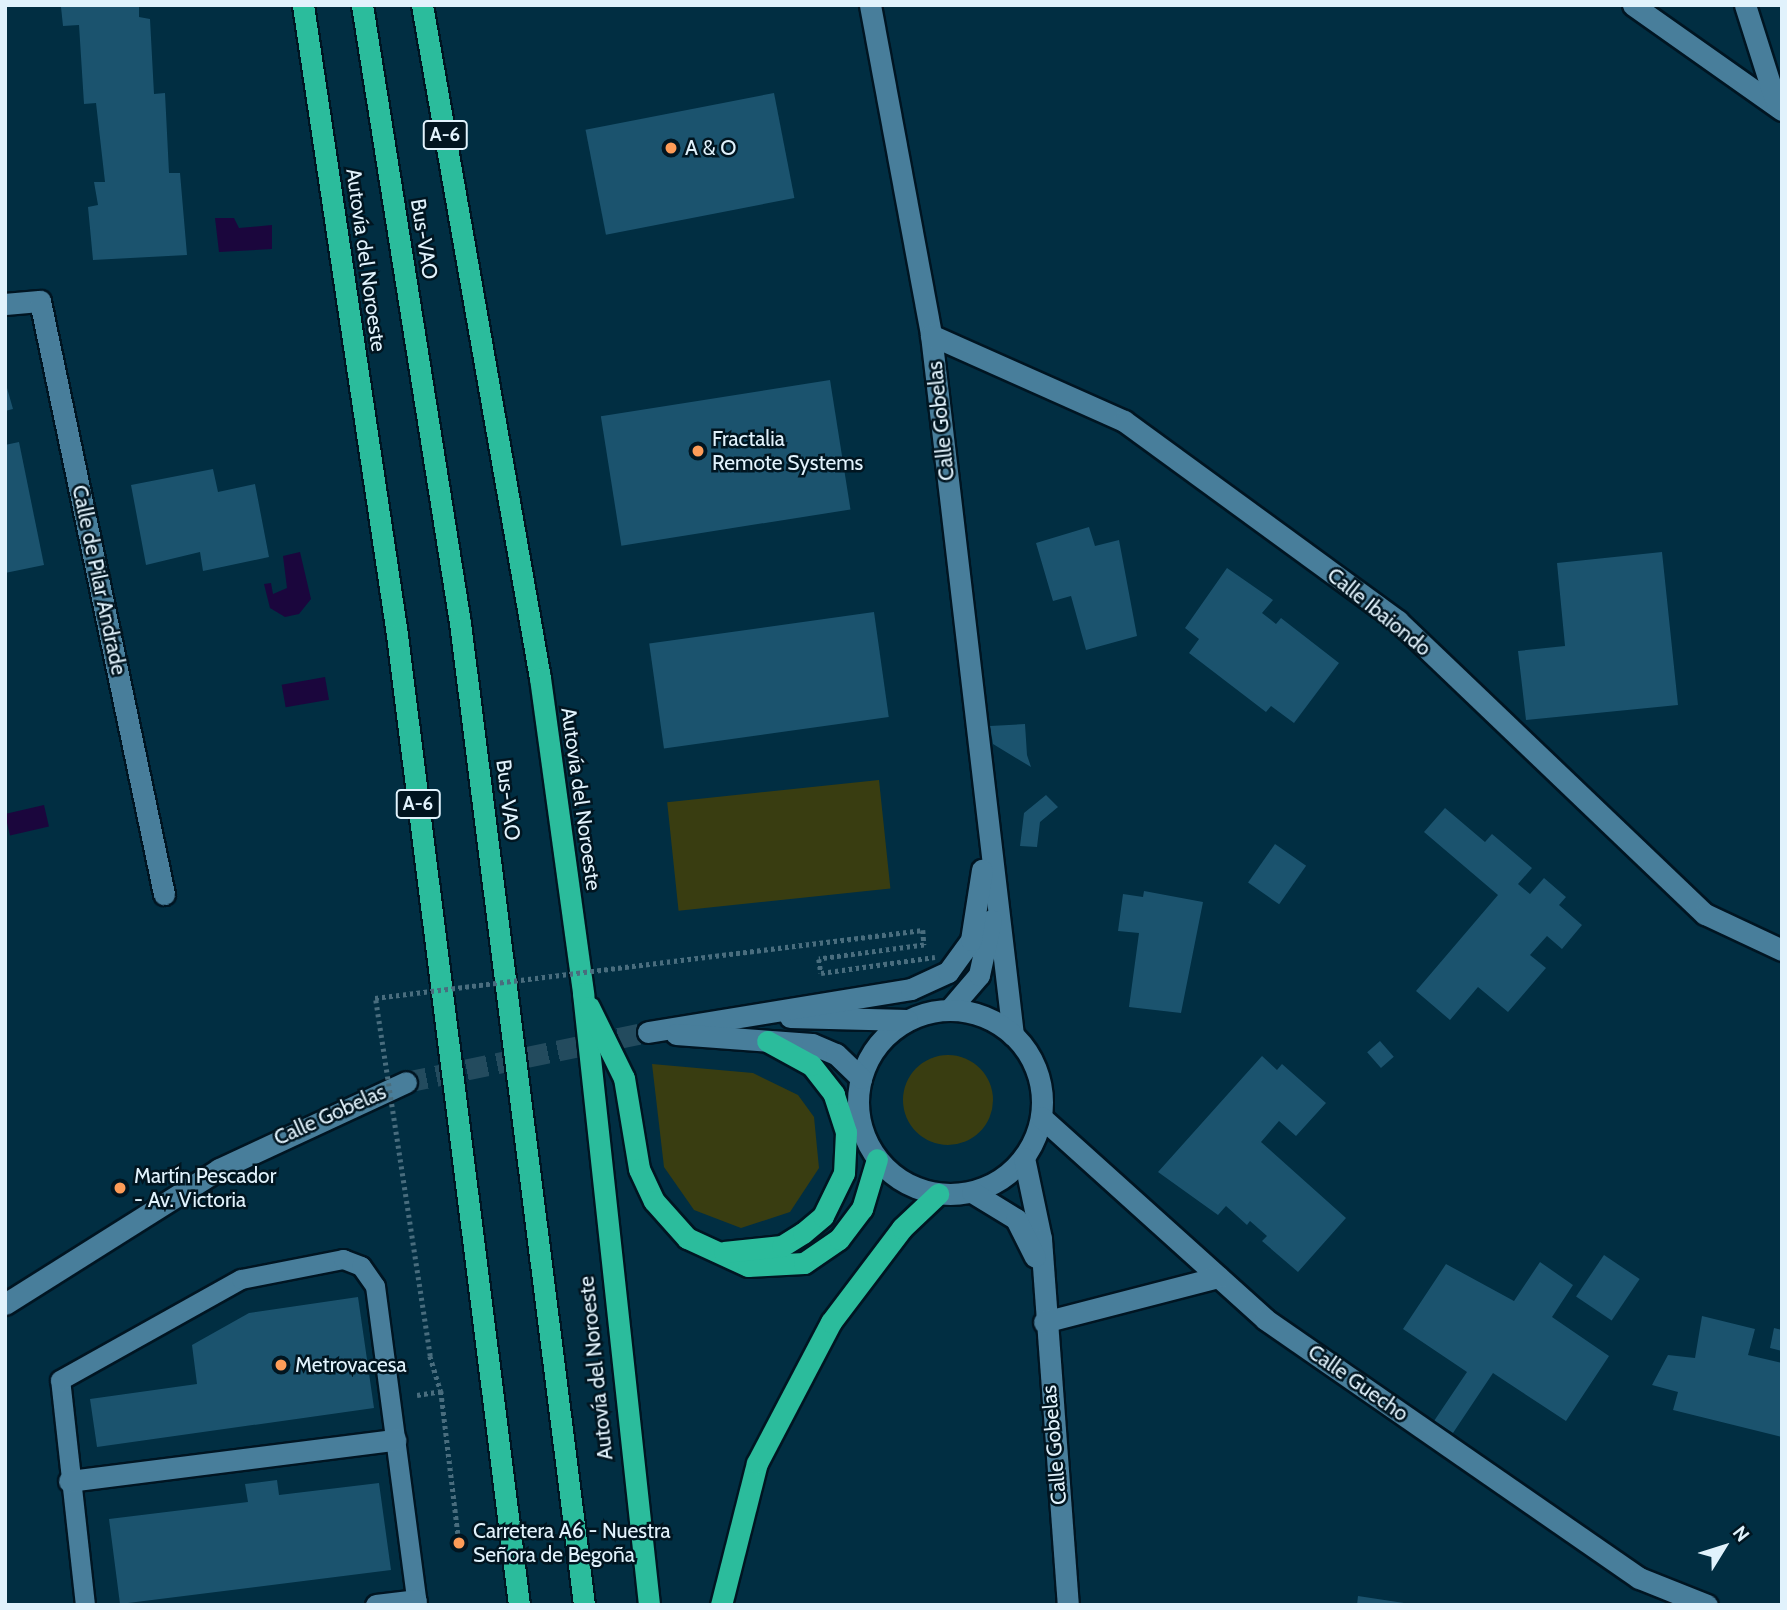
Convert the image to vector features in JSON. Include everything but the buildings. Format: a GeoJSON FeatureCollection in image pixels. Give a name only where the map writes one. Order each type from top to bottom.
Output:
{"type":"FeatureCollection","features":[{"type":"Feature","properties":{"kind":"highway","name":"Autovía del Noroeste"},"geometry":{"type":"LineString","coordinates":[[303,5],[397,635],[519,1605]]}},
{"type":"Feature","properties":{"kind":"highway","name":"Bus-VAO"},"geometry":{"type":"LineString","coordinates":[[362,5],[460,623],[584,1605]]}},
{"type":"Feature","properties":{"kind":"highway","name":"Autovía del Noroeste"},"geometry":{"type":"LineString","coordinates":[[422,5],[540,678],[583,993],[649,1605]]}},
{"type":"Feature","properties":{"kind":"highway"},"geometry":{"type":"LineString","coordinates":[[583,993],[624,1078],[639,1169],[654,1201],[687,1238],[748,1266],[804,1263],[839,1239],[862,1209],[877,1158]]}},
{"type":"Feature","properties":{"kind":"highway"},"geometry":{"type":"LineString","coordinates":[[718,1252],[782,1246],[803,1233],[823,1216],[844,1172],[846,1132],[834,1094],[811,1065],[767,1041]]}},
{"type":"Feature","properties":{"kind":"highway"},"geometry":{"type":"LineString","coordinates":[[720,1605],[757,1463],[825,1334],[902,1228],[938,1194]]}},
{"type":"Feature","properties":{"kind":"street","name":"Calle Gobelas"},"geometry":{"type":"LineString","coordinates":[[870,5],[931,335],[986,840],[1013,1035]]}},
{"type":"Feature","properties":{"kind":"street"},"geometry":{"type":"LineString","coordinates":[[1633,5],[1779,107]]}},
{"type":"Feature","properties":{"kind":"street"},"geometry":{"type":"LineString","coordinates":[[1745,5],[1779,107]]}},
{"type":"Feature","properties":{"kind":"street","name":"Calle de Pilar Andrade"},"geometry":{"type":"LineString","coordinates":[[5,304],[40,301],[164,894]]}},
{"type":"Feature","properties":{"kind":"street","name":"Calle Ibaiondo"},"geometry":{"type":"LineString","coordinates":[[931,335],[1124,421],[1398,621],[1705,914],[1782,950]]}},
{"type":"Feature","properties":{"kind":"street","name":"Calle Gobelas"},"geometry":{"type":"LineString","coordinates":[[861,1078],[824,1047],[648,1032],[732,1016],[911,989],[948,972],[971,940],[986,840]]}},
{"type":"Feature","properties":{"kind":"street","name":"Calle Gobelas"},"geometry":{"type":"LineString","coordinates":[[949,1010],[979,975],[994,907]]}},
{"type":"Feature","properties":{"kind":"street"},"geometry":{"type":"LineString","coordinates":[[949,1010],[973,1013],[1013,1035],[1031,1059],[1041,1117],[1024,1158],[1001,1179],[972,1192],[938,1194],[915,1188],[877,1158],[857,1106],[861,1078],[870,1055],[907,1020],[949,1010]]}},
{"type":"Feature","properties":{"kind":"street","name":"Calle Gobelas"},"geometry":{"type":"LineString","coordinates":[[732,1016],[907,1020]]}},
{"type":"Feature","properties":{"kind":"street","name":"Calle Gobelas"},"geometry":{"type":"LineString","coordinates":[[5,1304],[219,1169],[308,1122],[406,1082]]}},
{"type":"Feature","properties":{"kind":"street","name":"Calle Guecho"},"geometry":{"type":"LineString","coordinates":[[1041,1117],[1265,1319],[1639,1578],[1706,1605]]}},
{"type":"Feature","properties":{"kind":"street","name":"Calle Gobelas"},"geometry":{"type":"LineString","coordinates":[[1024,1158],[1041,1239],[1041,1286],[1068,1605]]}},
{"type":"Feature","properties":{"kind":"street","name":"Calle Gobelas"},"geometry":{"type":"LineString","coordinates":[[972,1192],[1016,1219],[1032,1242],[1041,1286]]}},
{"type":"Feature","properties":{"kind":"street"},"geometry":{"type":"LineString","coordinates":[[1044,1322],[1218,1277]]}},
{"type":"Feature","properties":{"kind":"street"},"geometry":{"type":"LineString","coordinates":[[69,1482],[395,1440]]}},
{"type":"Feature","properties":{"kind":"street"},"geometry":{"type":"LineString","coordinates":[[376,1605],[417,1602]]}},
{"type":"Feature","properties":{"kind":"lane"},"geometry":{"type":"LineString","coordinates":[[85,1605],[69,1482],[60,1380],[241,1279],[343,1259],[361,1266],[374,1286],[417,1602]]}},
{"type":"Feature","properties":{"kind":"path"},"geometry":{"type":"LineString","coordinates":[[459,1543],[441,1391],[430,1356],[375,998],[923,930],[924,945],[819,959],[821,974],[935,957]]}},
{"type":"Feature","properties":{"kind":"green space"},"geometry":{"type":"Polygon","coordinates":[[[879,780],[890,888],[679,911],[667,802],[879,780]]]}},
{"type":"Feature","properties":{"kind":"green space"},"geometry":{"type":"Polygon","coordinates":[[[948,1055],[965,1058],[980,1068],[990,1083],[993,1100],[990,1117],[980,1132],[965,1142],[948,1145],[931,1142],[916,1132],[906,1117],[903,1100],[906,1083],[916,1068],[931,1058],[948,1055]]]}},
{"type":"Feature","properties":{"kind":"green space"},"geometry":{"type":"Polygon","coordinates":[[[652,1064],[753,1073],[798,1095],[814,1117],[819,1168],[790,1212],[741,1228],[694,1210],[664,1167],[652,1064]]]}},
{"type":"Feature","properties":{"kind":"shaded area"},"geometry":{"type":"Polygon","coordinates":[[[215,218],[234,218],[239,228],[272,225],[272,249],[219,252],[215,218]]]}},
{"type":"Feature","properties":{"kind":"shaded area"},"geometry":{"type":"Polygon","coordinates":[[[300,552],[311,599],[299,614],[285,617],[270,608],[264,584],[271,583],[273,594],[287,588],[283,556],[300,552]]]}},
{"type":"Feature","properties":{"kind":"shaded area"},"geometry":{"type":"Polygon","coordinates":[[[325,677],[329,700],[286,707],[282,685],[325,677]]]}},
{"type":"Feature","properties":{"kind":"shaded area"},"geometry":{"type":"Polygon","coordinates":[[[44,805],[49,826],[10,835],[5,814],[44,805]]]}},
{"type":"Feature","properties":{"kind":"tunnel"},"geometry":{"type":"LineString","coordinates":[[406,1082],[648,1032]]}},
{"type":"Feature","properties":{"kind":"place","name":"A & O"},"geometry":{"type":"Point","coordinates":[671,148]}},
{"type":"Feature","properties":{"kind":"place","name":"Fractalia Remote Systems"},"geometry":{"type":"Point","coordinates":[698,451]}},
{"type":"Feature","properties":{"kind":"place","name":"Martín Pescador - Av. Victoria"},"geometry":{"type":"Point","coordinates":[120,1188]}},
{"type":"Feature","properties":{"kind":"place","name":"Metrovacesa"},"geometry":{"type":"Point","coordinates":[281,1365]}},
{"type":"Feature","properties":{"kind":"place","name":"Carretera A6 - Nuestra Señora de Begoña"},"geometry":{"type":"Point","coordinates":[459,1543]}}]}
